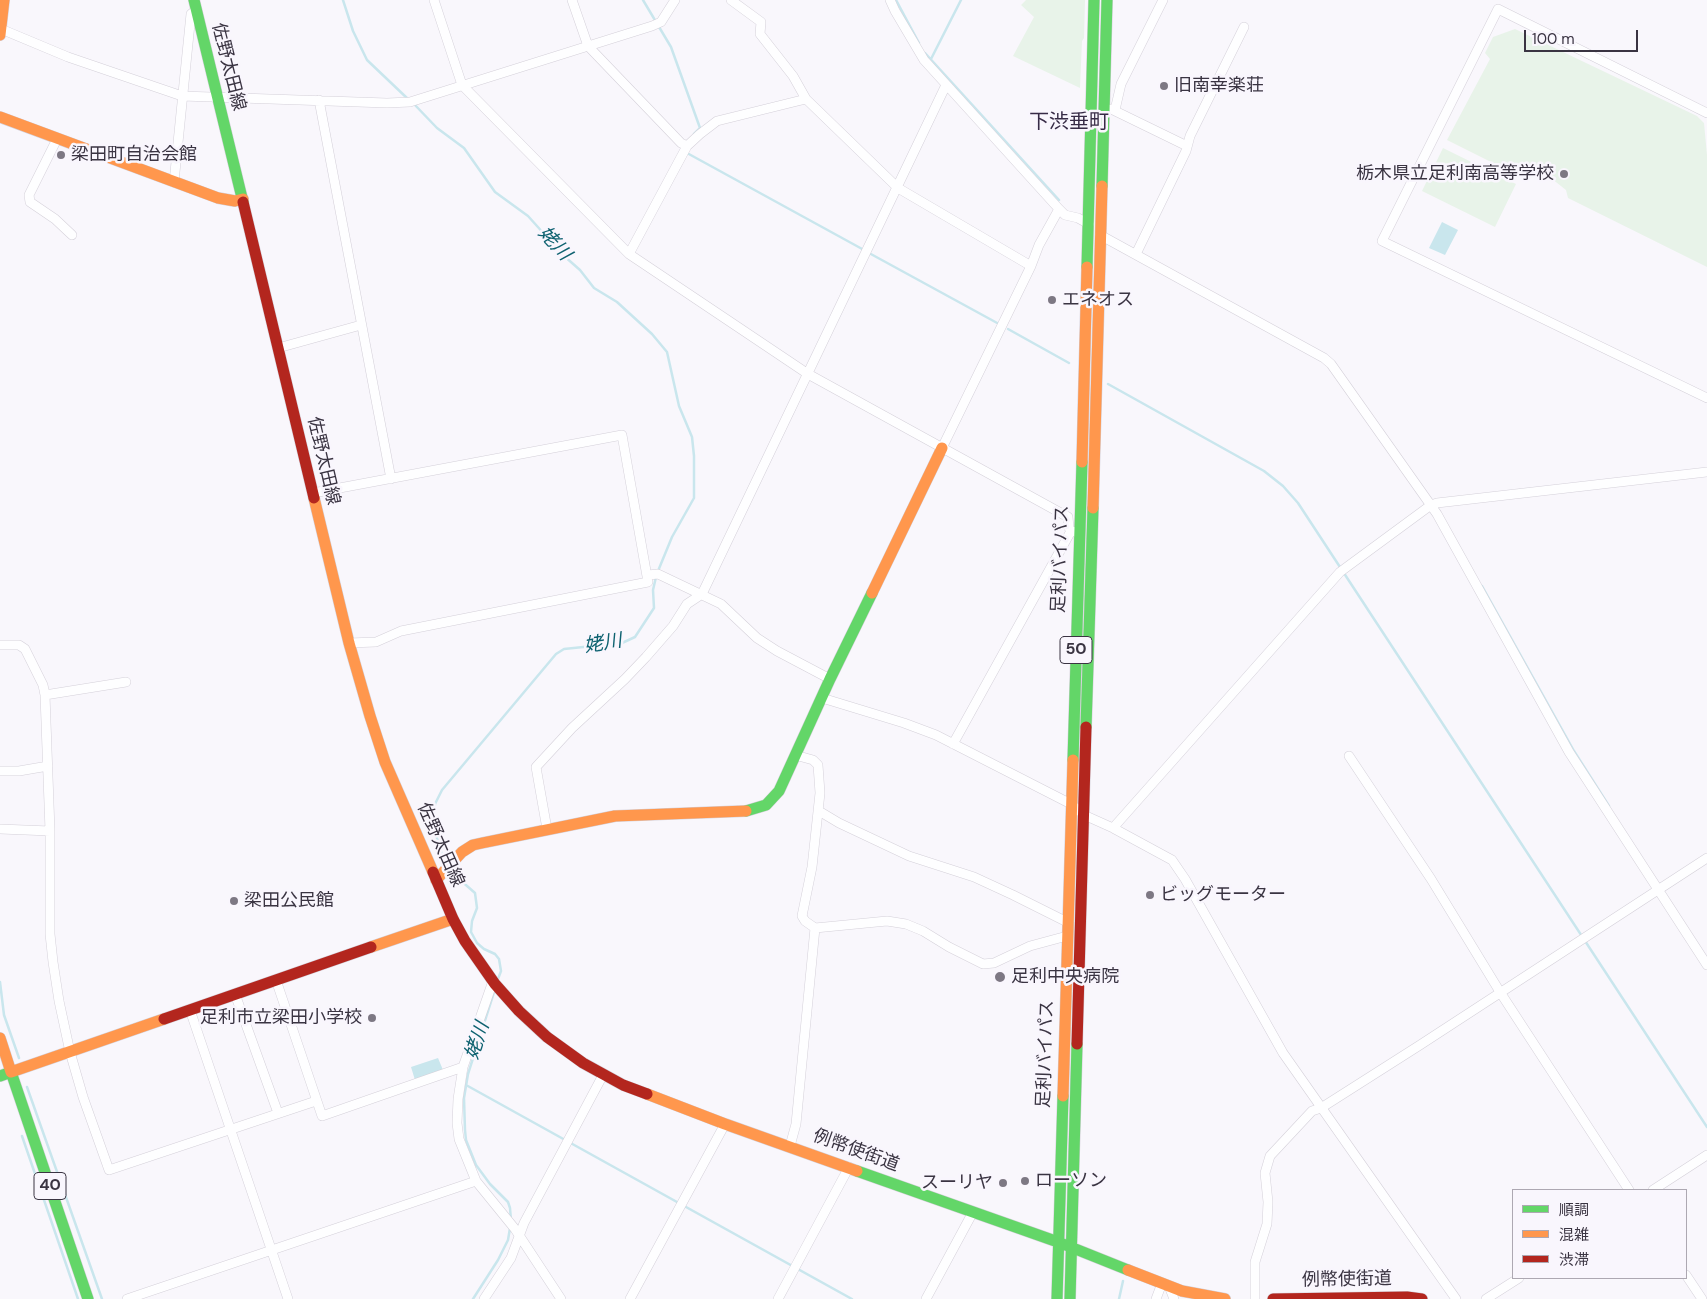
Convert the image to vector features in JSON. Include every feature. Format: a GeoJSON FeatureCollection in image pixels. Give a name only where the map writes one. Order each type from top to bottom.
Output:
{"type":"FeatureCollection","features":[{"type":"Feature","properties":{"kind":"main road"},"geometry":{"type":"LineString","coordinates":[[1,32],[4,0]]}},
{"type":"Feature","properties":{"kind":"main road","name":"足利バイパス"},"geometry":{"type":"LineString","coordinates":[[1056,1299],[1071,804],[1076,532],[1088,223],[1094,0]]}},
{"type":"Feature","properties":{"kind":"main road","name":"足利バイパス"},"geometry":{"type":"LineString","coordinates":[[1070,1299],[1101,236],[1110,109],[1107,0]]}},
{"type":"Feature","properties":{"kind":"main road","name":"佐野太田線"},"geometry":{"type":"LineString","coordinates":[[195,5],[314,494],[348,643],[385,762],[439,876],[453,919]]}},
{"type":"Feature","properties":{"kind":"main road"},"geometry":{"type":"LineString","coordinates":[[0,117],[218,198],[235,201],[243,199]]}},
{"type":"Feature","properties":{"kind":"main road"},"geometry":{"type":"LineString","coordinates":[[439,876],[462,852],[473,845],[614,816],[733,812],[758,809],[766,805],[779,791],[830,679],[942,448]]}},
{"type":"Feature","properties":{"kind":"main road"},"geometry":{"type":"LineString","coordinates":[[0,1038],[6,1074],[453,919]]}},
{"type":"Feature","properties":{"kind":"main road","name":"例幣使街道"},"geometry":{"type":"LineString","coordinates":[[453,919],[465,941],[496,985],[519,1011],[546,1037],[603,1075],[649,1096],[1072,1247],[1165,1285],[1197,1295],[1224,1299]]}},
{"type":"Feature","properties":{"kind":"main road","name":"40"},"geometry":{"type":"LineString","coordinates":[[6,1074],[88,1299]]}},
{"type":"Feature","properties":{"kind":"main road","name":"例幣使街道"},"geometry":{"type":"LineString","coordinates":[[1273,1299],[1407,1297],[1422,1299]]}},
{"type":"Feature","properties":{"kind":"street"},"geometry":{"type":"LineString","coordinates":[[434,0],[462,85],[629,254],[808,374],[1068,517],[1069,528],[1076,532],[953,744]]}},
{"type":"Feature","properties":{"kind":"street"},"geometry":{"type":"LineString","coordinates":[[572,0],[588,46],[681,143],[687,146]]}},
{"type":"Feature","properties":{"kind":"street"},"geometry":{"type":"LineString","coordinates":[[1,32],[182,96],[387,103],[410,102],[660,22],[675,0]]}},
{"type":"Feature","properties":{"kind":"street"},"geometry":{"type":"LineString","coordinates":[[731,0],[761,22],[760,34],[793,76],[806,99],[898,188],[1031,266]]}},
{"type":"Feature","properties":{"kind":"street"},"geometry":{"type":"LineString","coordinates":[[890,0],[924,60],[1065,215],[1088,223],[1101,236],[1324,358],[1338,373],[1431,506],[1569,752],[1707,965]]}},
{"type":"Feature","properties":{"kind":"street"},"geometry":{"type":"LineString","coordinates":[[1163,0],[1110,109],[1187,146]]}},
{"type":"Feature","properties":{"kind":"street"},"geometry":{"type":"LineString","coordinates":[[174,182],[191,14],[195,5]]}},
{"type":"Feature","properties":{"kind":"street"},"geometry":{"type":"LineString","coordinates":[[1707,113],[1498,9],[1382,241],[1707,398]]}},
{"type":"Feature","properties":{"kind":"street"},"geometry":{"type":"LineString","coordinates":[[1136,254],[1190,136],[1244,27]]}},
{"type":"Feature","properties":{"kind":"street"},"geometry":{"type":"LineString","coordinates":[[547,829],[536,767],[572,728],[646,657],[673,626],[687,604],[702,594],[946,85]]}},
{"type":"Feature","properties":{"kind":"street"},"geometry":{"type":"LineString","coordinates":[[629,254],[687,146],[717,121],[806,99]]}},
{"type":"Feature","properties":{"kind":"street"},"geometry":{"type":"LineString","coordinates":[[319,100],[391,479]]}},
{"type":"Feature","properties":{"kind":"street"},"geometry":{"type":"LineString","coordinates":[[57,139],[29,195],[30,202],[55,219],[72,236]]}},
{"type":"Feature","properties":{"kind":"street"},"geometry":{"type":"LineString","coordinates":[[942,448],[1031,266],[1039,245],[1059,210]]}},
{"type":"Feature","properties":{"kind":"street"},"geometry":{"type":"LineString","coordinates":[[278,348],[361,325]]}},
{"type":"Feature","properties":{"kind":"street"},"geometry":{"type":"LineString","coordinates":[[314,494],[622,435],[648,582],[401,631],[376,642],[348,643]]}},
{"type":"Feature","properties":{"kind":"street"},"geometry":{"type":"LineString","coordinates":[[1113,828],[1340,572],[1431,506],[1437,503],[1707,472]]}},
{"type":"Feature","properties":{"kind":"street"},"geometry":{"type":"LineString","coordinates":[[648,575],[658,574],[721,604],[757,638],[777,651],[830,679]]}},
{"type":"Feature","properties":{"kind":"street"},"geometry":{"type":"LineString","coordinates":[[0,644],[19,645],[25,649],[38,675],[45,695],[52,953],[59,1001],[70,1052],[108,1170],[316,1101]]}},
{"type":"Feature","properties":{"kind":"street"},"geometry":{"type":"LineString","coordinates":[[45,695],[126,682]]}},
{"type":"Feature","properties":{"kind":"street"},"geometry":{"type":"LineString","coordinates":[[822,698],[922,729],[1071,804],[1084,815],[1113,828],[1172,860],[1185,879],[1282,1054],[1456,1299]]}},
{"type":"Feature","properties":{"kind":"street"},"geometry":{"type":"LineString","coordinates":[[795,755],[813,760],[818,765],[819,811],[812,867],[802,916],[805,922],[814,928],[888,921],[906,924],[923,931],[983,964],[994,962],[1030,946],[1067,936]]}},
{"type":"Feature","properties":{"kind":"street"},"geometry":{"type":"LineString","coordinates":[[1349,756],[1431,878],[1500,992],[1628,1189]]}},
{"type":"Feature","properties":{"kind":"street"},"geometry":{"type":"LineString","coordinates":[[0,771],[19,771],[48,766]]}},
{"type":"Feature","properties":{"kind":"street"},"geometry":{"type":"LineString","coordinates":[[819,811],[839,823],[909,856],[974,877],[1067,922]]}},
{"type":"Feature","properties":{"kind":"street"},"geometry":{"type":"LineString","coordinates":[[0,829],[50,831]]}},
{"type":"Feature","properties":{"kind":"street"},"geometry":{"type":"LineString","coordinates":[[1256,1299],[1255,1262],[1267,1224],[1268,1202],[1264,1173],[1270,1156],[1312,1111],[1321,1108],[1707,858]]}},
{"type":"Feature","properties":{"kind":"street"},"geometry":{"type":"LineString","coordinates":[[790,1146],[796,1124],[814,928]]}},
{"type":"Feature","properties":{"kind":"street"},"geometry":{"type":"LineString","coordinates":[[276,980],[322,1116],[463,1067]]}},
{"type":"Feature","properties":{"kind":"street"},"geometry":{"type":"LineString","coordinates":[[496,985],[463,1067],[458,1099],[457,1124],[459,1139],[476,1181],[517,1232],[561,1299]]}},
{"type":"Feature","properties":{"kind":"street"},"geometry":{"type":"LineString","coordinates":[[235,994],[278,1113]]}},
{"type":"Feature","properties":{"kind":"street"},"geometry":{"type":"LineString","coordinates":[[190,1010],[288,1299]]}},
{"type":"Feature","properties":{"kind":"street"},"geometry":{"type":"LineString","coordinates":[[484,1299],[511,1258],[517,1232],[524,1223],[603,1075]]}},
{"type":"Feature","properties":{"kind":"street"},"geometry":{"type":"LineString","coordinates":[[630,1299],[726,1124]]}},
{"type":"Feature","properties":{"kind":"street"},"geometry":{"type":"LineString","coordinates":[[1655,1189],[1707,1155]]}},
{"type":"Feature","properties":{"kind":"street"},"geometry":{"type":"LineString","coordinates":[[778,1299],[849,1167]]}},
{"type":"Feature","properties":{"kind":"street"},"geometry":{"type":"LineString","coordinates":[[127,1299],[476,1181]]}},
{"type":"Feature","properties":{"kind":"street"},"geometry":{"type":"LineString","coordinates":[[926,1299],[973,1212]]}},
{"type":"Feature","properties":{"kind":"street"},"geometry":{"type":"LineString","coordinates":[[1687,1276],[1702,1299]]}},
{"type":"Feature","properties":{"kind":"street"},"geometry":{"type":"LineString","coordinates":[[1486,1299],[1517,1279]]}},
{"type":"Feature","properties":{"kind":"street"},"geometry":{"type":"LineString","coordinates":[[1156,1299],[1165,1285],[1174,1299]]}},
{"type":"Feature","properties":{"kind":"shaded area"},"geometry":{"type":"Polygon","coordinates":[[[1026,0],[1085,0],[1080,88],[1013,56],[1034,17],[1021,5],[1026,0]]]}},
{"type":"Feature","properties":{"kind":"shaded area"},"geometry":{"type":"Polygon","coordinates":[[[1515,29],[1697,116],[1704,123],[1707,155],[1707,267],[1568,198],[1566,190],[1547,175],[1525,179],[1447,140],[1490,59],[1485,53],[1493,37],[1515,29]]]}},
{"type":"Feature","properties":{"kind":"shaded area"},"geometry":{"type":"Polygon","coordinates":[[[1443,148],[1516,184],[1495,227],[1422,191],[1443,148]]]}},
{"type":"Feature","properties":{"kind":"water"},"geometry":{"type":"Polygon","coordinates":[[[1442,222],[1458,230],[1445,255],[1429,248],[1442,222]]]}},
{"type":"Feature","properties":{"kind":"water"},"geometry":{"type":"Polygon","coordinates":[[[438,1058],[443,1070],[415,1080],[411,1067],[438,1058]]]}},
{"type":"Feature","properties":{"kind":"waterway","name":"姥川"},"geometry":{"type":"LineString","coordinates":[[343,0],[353,31],[367,60],[408,99]]}},
{"type":"Feature","properties":{"kind":"waterway"},"geometry":{"type":"LineString","coordinates":[[643,0],[671,47],[700,128],[694,134]]}},
{"type":"Feature","properties":{"kind":"waterway"},"geometry":{"type":"LineString","coordinates":[[896,0],[919,43]]}},
{"type":"Feature","properties":{"kind":"waterway"},"geometry":{"type":"LineString","coordinates":[[931,59],[961,0]]}},
{"type":"Feature","properties":{"kind":"waterway"},"geometry":{"type":"LineString","coordinates":[[925,53],[1059,200]]}},
{"type":"Feature","properties":{"kind":"waterway","name":"姥川"},"geometry":{"type":"LineString","coordinates":[[414,104],[437,128],[464,148],[495,192],[528,216],[563,255],[580,270],[594,288],[617,302],[652,334],[667,352],[679,406],[692,437],[694,498],[672,537],[658,571]]}},
{"type":"Feature","properties":{"kind":"waterway"},"geometry":{"type":"LineString","coordinates":[[687,153],[864,250]]}},
{"type":"Feature","properties":{"kind":"waterway"},"geometry":{"type":"LineString","coordinates":[[869,253],[999,324]]}},
{"type":"Feature","properties":{"kind":"waterway"},"geometry":{"type":"LineString","coordinates":[[1008,329],[1069,363]]}},
{"type":"Feature","properties":{"kind":"waterway"},"geometry":{"type":"LineString","coordinates":[[1108,384],[1264,471],[1283,486],[1298,503],[1707,1127]]}},
{"type":"Feature","properties":{"kind":"waterway","name":"姥川"},"geometry":{"type":"LineString","coordinates":[[445,865],[433,825],[435,804],[442,790],[556,654],[564,649],[622,643],[635,637],[654,608],[653,590],[656,577]]}},
{"type":"Feature","properties":{"kind":"waterway"},"geometry":{"type":"LineString","coordinates":[[1482,586],[1574,751],[1609,806]]}},
{"type":"Feature","properties":{"kind":"waterway","name":"姥川"},"geometry":{"type":"LineString","coordinates":[[450,871],[475,893],[477,908],[472,921],[471,932],[477,943],[495,954],[499,959],[501,971],[498,979]]}},
{"type":"Feature","properties":{"kind":"waterway"},"geometry":{"type":"LineString","coordinates":[[0,982],[4,1015],[19,1058]]}},
{"type":"Feature","properties":{"kind":"waterway","name":"姥川"},"geometry":{"type":"LineString","coordinates":[[495,989],[468,1074],[464,1098],[465,1130],[466,1140],[476,1165],[490,1184],[508,1202],[511,1220]]}},
{"type":"Feature","properties":{"kind":"waterway"},"geometry":{"type":"LineString","coordinates":[[466,1085],[852,1299]]}},
{"type":"Feature","properties":{"kind":"waterway"},"geometry":{"type":"LineString","coordinates":[[27,1087],[102,1299]]}},
{"type":"Feature","properties":{"kind":"waterway"},"geometry":{"type":"LineString","coordinates":[[22,1136],[78,1299]]}},
{"type":"Feature","properties":{"kind":"waterway","name":"姥川"},"geometry":{"type":"LineString","coordinates":[[473,1299],[498,1260],[508,1240],[510,1228]]}},
{"type":"Feature","properties":{"kind":"waterway"},"geometry":{"type":"LineString","coordinates":[[1119,1299],[1123,1281]]}},
{"type":"Feature","properties":{"kind":"traffic: fast"},"geometry":{"type":"LineString","coordinates":[[194,0],[243,202]]}},
{"type":"Feature","properties":{"kind":"traffic: fast"},"geometry":{"type":"LineString","coordinates":[[1087,267],[1094,0]]}},
{"type":"Feature","properties":{"kind":"traffic: fast"},"geometry":{"type":"LineString","coordinates":[[1102,186],[1107,0]]}},
{"type":"Feature","properties":{"kind":"traffic: fast"},"geometry":{"type":"LineString","coordinates":[[1073,760],[1082,462]]}},
{"type":"Feature","properties":{"kind":"traffic: fast"},"geometry":{"type":"LineString","coordinates":[[1086,727],[1093,508]]}},
{"type":"Feature","properties":{"kind":"traffic: fast"},"geometry":{"type":"LineString","coordinates":[[746,811],[766,805],[779,791],[872,593]]}},
{"type":"Feature","properties":{"kind":"traffic: fast"},"geometry":{"type":"LineString","coordinates":[[1070,1299],[1077,1044]]}},
{"type":"Feature","properties":{"kind":"traffic: fast"},"geometry":{"type":"LineString","coordinates":[[0,1076],[11,1072],[88,1299]]}},
{"type":"Feature","properties":{"kind":"traffic: fast"},"geometry":{"type":"LineString","coordinates":[[1057,1299],[1063,1096]]}},
{"type":"Feature","properties":{"kind":"traffic: fast"},"geometry":{"type":"LineString","coordinates":[[857,1171],[1058,1242],[1128,1270]]}},
{"type":"Feature","properties":{"kind":"traffic: slow"},"geometry":{"type":"LineString","coordinates":[[0,35],[4,0]]}},
{"type":"Feature","properties":{"kind":"traffic: slow"},"geometry":{"type":"LineString","coordinates":[[0,117],[218,198],[235,201],[243,199]]}},
{"type":"Feature","properties":{"kind":"traffic: slow"},"geometry":{"type":"LineString","coordinates":[[1093,508],[1102,186]]}},
{"type":"Feature","properties":{"kind":"traffic: slow"},"geometry":{"type":"LineString","coordinates":[[1082,462],[1087,267]]}},
{"type":"Feature","properties":{"kind":"traffic: slow"},"geometry":{"type":"LineString","coordinates":[[872,593],[942,448]]}},
{"type":"Feature","properties":{"kind":"traffic: slow"},"geometry":{"type":"LineString","coordinates":[[314,498],[349,643],[370,716],[385,762],[433,872]]}},
{"type":"Feature","properties":{"kind":"traffic: slow"},"geometry":{"type":"LineString","coordinates":[[1063,1096],[1073,760]]}},
{"type":"Feature","properties":{"kind":"traffic: slow"},"geometry":{"type":"LineString","coordinates":[[436,880],[462,852],[473,845],[615,816],[746,811]]}},
{"type":"Feature","properties":{"kind":"traffic: slow"},"geometry":{"type":"LineString","coordinates":[[371,947],[453,919]]}},
{"type":"Feature","properties":{"kind":"traffic: slow"},"geometry":{"type":"LineString","coordinates":[[0,1038],[11,1072],[164,1019]]}},
{"type":"Feature","properties":{"kind":"traffic: slow"},"geometry":{"type":"LineString","coordinates":[[647,1094],[857,1171]]}},
{"type":"Feature","properties":{"kind":"traffic: slow"},"geometry":{"type":"LineString","coordinates":[[1128,1270],[1182,1291],[1225,1299]]}},
{"type":"Feature","properties":{"kind":"traffic: jam"},"geometry":{"type":"LineString","coordinates":[[243,202],[314,498]]}},
{"type":"Feature","properties":{"kind":"traffic: jam"},"geometry":{"type":"LineString","coordinates":[[1077,1044],[1086,727]]}},
{"type":"Feature","properties":{"kind":"traffic: jam"},"geometry":{"type":"LineString","coordinates":[[433,872],[453,919],[465,941],[495,984],[519,1011],[547,1037],[583,1063],[623,1085],[647,1094]]}},
{"type":"Feature","properties":{"kind":"traffic: jam"},"geometry":{"type":"LineString","coordinates":[[164,1019],[371,947]]}},
{"type":"Feature","properties":{"kind":"traffic: jam"},"geometry":{"type":"LineString","coordinates":[[1273,1299],[1407,1297],[1422,1299]]}},
{"type":"Feature","properties":{"kind":"place","name":"旧南幸楽荘"},"geometry":{"type":"Point","coordinates":[1164,86]}},
{"type":"Feature","properties":{"kind":"place","name":"梁田町自治会館"},"geometry":{"type":"Point","coordinates":[61,155]}},
{"type":"Feature","properties":{"kind":"place","name":"栃木県立足利南高等学校"},"geometry":{"type":"Point","coordinates":[1564,174]}},
{"type":"Feature","properties":{"kind":"place","name":"エネオス"},"geometry":{"type":"Point","coordinates":[1052,300]}},
{"type":"Feature","properties":{"kind":"place","name":"ビッグモーター"},"geometry":{"type":"Point","coordinates":[1150,895]}},
{"type":"Feature","properties":{"kind":"place","name":"梁田公民館"},"geometry":{"type":"Point","coordinates":[234,901]}},
{"type":"Feature","properties":{"kind":"place","name":"足利中央病院"},"geometry":{"type":"Point","coordinates":[1000,977]}},
{"type":"Feature","properties":{"kind":"place","name":"足利市立梁田小学校"},"geometry":{"type":"Point","coordinates":[372,1018]}},
{"type":"Feature","properties":{"kind":"place","name":"ローソン"},"geometry":{"type":"Point","coordinates":[1025,1181]}},
{"type":"Feature","properties":{"kind":"place","name":"スーリヤ"},"geometry":{"type":"Point","coordinates":[1003,1183]}},
{"type":"Feature","properties":{"kind":"district","name":"下渋垂町"},"geometry":{"type":"Point","coordinates":[1069,123]}}]}
